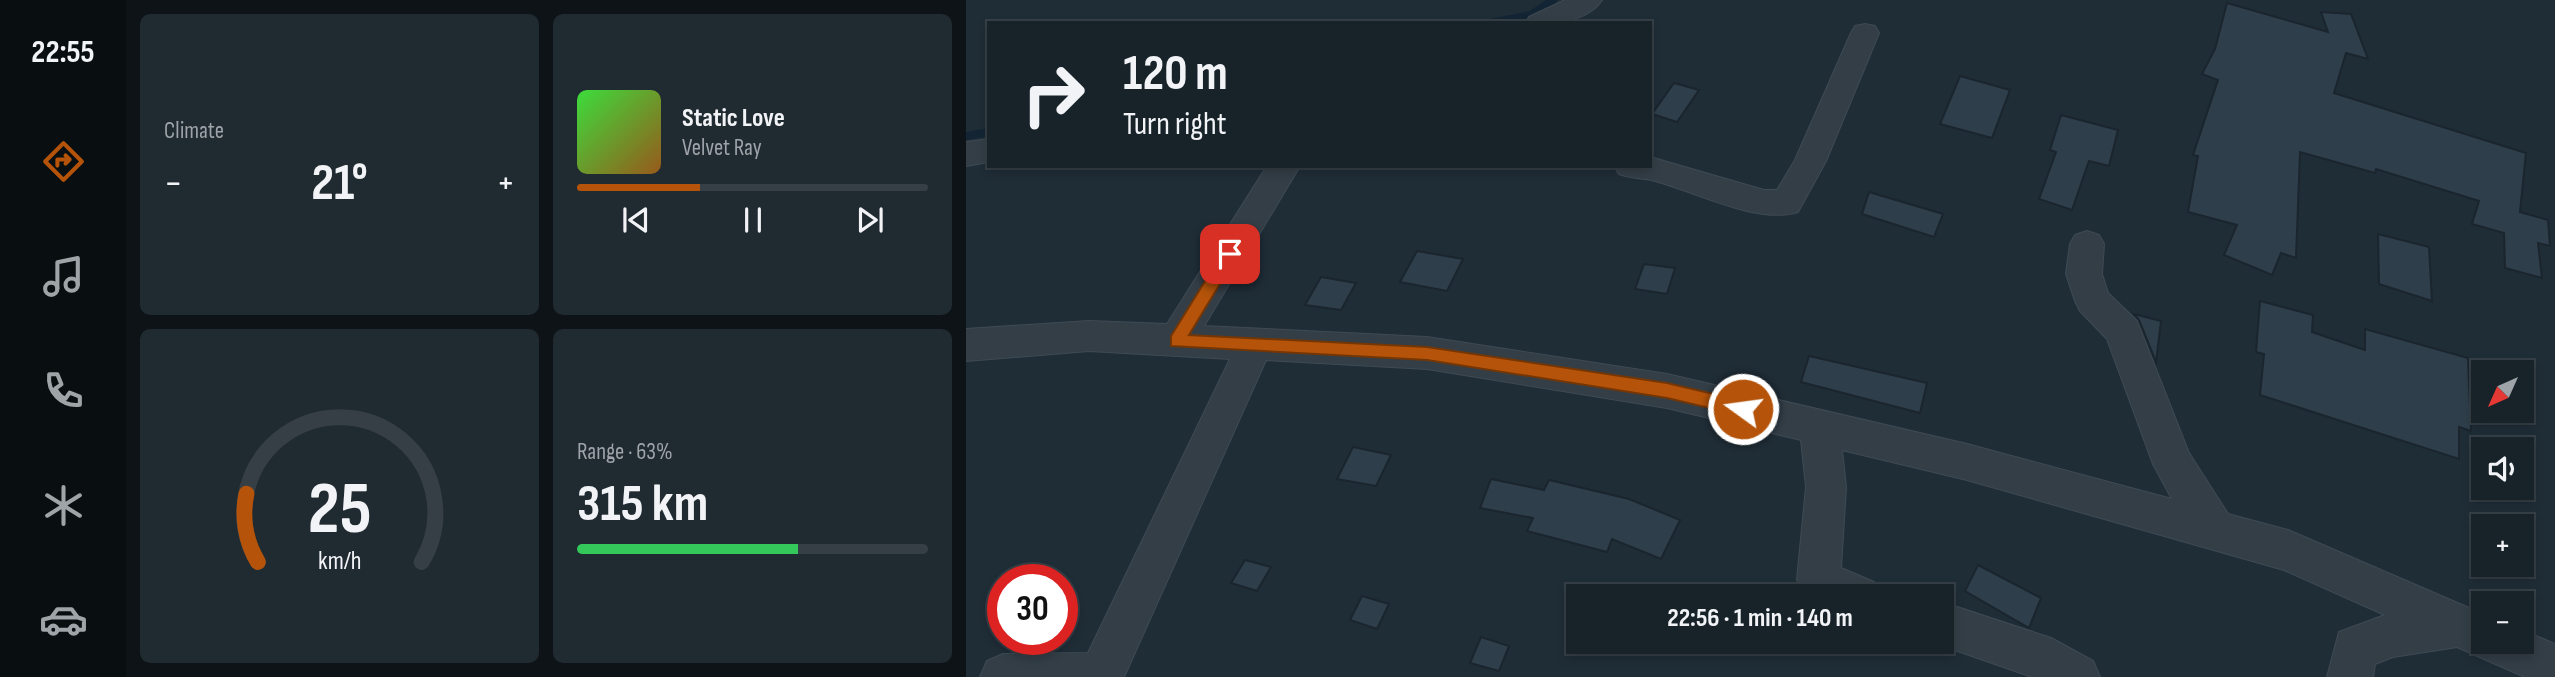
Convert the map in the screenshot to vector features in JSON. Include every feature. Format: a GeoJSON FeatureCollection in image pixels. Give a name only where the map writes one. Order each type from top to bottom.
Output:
{"type":"FeatureCollection","features":[{"type":"Feature","properties":{"kind":"street"},"geometry":{"type":"LineString","coordinates":[[1543,21],[1588,0]]}},
{"type":"Feature","properties":{"kind":"street"},"geometry":{"type":"LineString","coordinates":[[1652,168],[1764,202],[1786,203],[1810,161],[1865,33]]}},
{"type":"Feature","properties":{"kind":"street"},"geometry":{"type":"LineString","coordinates":[[966,154],[987,150]]}},
{"type":"Feature","properties":{"kind":"street"},"geometry":{"type":"LineString","coordinates":[[1176,341],[1283,168]]}},
{"type":"Feature","properties":{"kind":"street"},"geometry":{"type":"LineString","coordinates":[[2087,244],[2084,274],[2093,301],[2124,332],[2129,354],[2173,464],[2215,531]]}},
{"type":"Feature","properties":{"kind":"street"},"geometry":{"type":"LineString","coordinates":[[966,345],[1089,337],[1427,353],[1667,391],[1966,462],[2288,551],[2471,630]]}},
{"type":"Feature","properties":{"kind":"street"},"geometry":{"type":"LineString","coordinates":[[1003,677],[1100,677],[1255,345]]}},
{"type":"Feature","properties":{"kind":"street"},"geometry":{"type":"LineString","coordinates":[[1819,427],[1826,487],[1819,580],[1828,584]]}},
{"type":"Feature","properties":{"kind":"street"},"geometry":{"type":"LineString","coordinates":[[1954,628],[2035,654],[2077,677]]}},
{"type":"Feature","properties":{"kind":"street"},"geometry":{"type":"LineString","coordinates":[[2350,677],[2355,648],[2393,635],[2471,630]]}},
{"type":"Feature","properties":{"kind":"street"},"geometry":{"type":"LineString","coordinates":[[2525,654],[2555,667]]}},
{"type":"Feature","properties":{"kind":"building"},"geometry":{"type":"Polygon","coordinates":[[[2227,3],[2328,32],[2321,12],[2351,14],[2368,59],[2346,53],[2334,93],[2526,153],[2520,212],[2548,220],[2550,246],[2538,243],[2542,278],[2505,268],[2504,233],[2472,224],[2479,201],[2376,169],[2375,173],[2300,152],[2296,258],[2281,253],[2272,275],[2224,255],[2237,225],[2188,212],[2198,156],[2193,155],[2218,80],[2202,74],[2215,49],[2227,3]]]}},
{"type":"Feature","properties":{"kind":"building"},"geometry":{"type":"Polygon","coordinates":[[[1960,76],[2010,90],[1992,138],[1940,124],[1960,76]]]}},
{"type":"Feature","properties":{"kind":"building"},"geometry":{"type":"Polygon","coordinates":[[[1674,83],[1699,90],[1677,122],[1652,114],[1674,83]]]}},
{"type":"Feature","properties":{"kind":"building"},"geometry":{"type":"Polygon","coordinates":[[[2061,115],[2118,130],[2109,166],[2089,161],[2072,210],[2039,199],[2056,152],[2050,150],[2061,115]]]}},
{"type":"Feature","properties":{"kind":"building"},"geometry":{"type":"Polygon","coordinates":[[[1869,192],[1943,214],[1934,237],[1862,214],[1869,192]]]}},
{"type":"Feature","properties":{"kind":"building"},"geometry":{"type":"Polygon","coordinates":[[[2378,234],[2429,247],[2432,301],[2379,284],[2378,234]]]}},
{"type":"Feature","properties":{"kind":"building"},"geometry":{"type":"Polygon","coordinates":[[[1417,251],[1463,259],[1447,291],[1400,282],[1417,251]]]}},
{"type":"Feature","properties":{"kind":"building"},"geometry":{"type":"Polygon","coordinates":[[[1644,264],[1675,268],[1667,294],[1635,289],[1644,264]]]}},
{"type":"Feature","properties":{"kind":"building"},"geometry":{"type":"Polygon","coordinates":[[[1321,277],[1356,283],[1341,310],[1305,305],[1321,277]]]}},
{"type":"Feature","properties":{"kind":"building"},"geometry":{"type":"Polygon","coordinates":[[[2260,301],[2313,315],[2312,332],[2365,350],[2365,329],[2468,358],[2471,431],[2459,427],[2459,459],[2260,395],[2264,354],[2256,352],[2260,301]]]}},
{"type":"Feature","properties":{"kind":"building"},"geometry":{"type":"Polygon","coordinates":[[[2134,314],[2161,321],[2156,362],[2139,320],[2134,314]]]}},
{"type":"Feature","properties":{"kind":"building"},"geometry":{"type":"Polygon","coordinates":[[[1809,356],[1927,383],[1920,413],[1801,382],[1809,356]]]}},
{"type":"Feature","properties":{"kind":"building"},"geometry":{"type":"Polygon","coordinates":[[[1353,447],[1391,455],[1376,486],[1337,479],[1353,447]]]}},
{"type":"Feature","properties":{"kind":"building"},"geometry":{"type":"Polygon","coordinates":[[[1491,479],[1544,490],[1549,480],[1629,499],[1680,520],[1661,559],[1612,539],[1607,552],[1527,531],[1533,518],[1480,508],[1491,479]]]}},
{"type":"Feature","properties":{"kind":"building"},"geometry":{"type":"Polygon","coordinates":[[[1245,560],[1271,567],[1257,591],[1231,583],[1245,560]]]}},
{"type":"Feature","properties":{"kind":"building"},"geometry":{"type":"Polygon","coordinates":[[[1978,565],[2041,598],[2029,628],[1965,591],[1978,565]]]}},
{"type":"Feature","properties":{"kind":"building"},"geometry":{"type":"Polygon","coordinates":[[[1362,596],[1389,604],[1377,629],[1350,620],[1362,596]]]}},
{"type":"Feature","properties":{"kind":"building"},"geometry":{"type":"Polygon","coordinates":[[[1481,637],[1509,646],[1499,671],[1470,663],[1481,637]]]}},
{"type":"Feature","properties":{"kind":"waterway"},"geometry":{"type":"LineString","coordinates":[[1500,21],[1531,15],[1553,0]]}},
{"type":"Feature","properties":{"kind":"waterway"},"geometry":{"type":"LineString","coordinates":[[966,136],[987,132]]}},
{"type":"Feature","properties":{"kind":"route"},"geometry":{"type":"LineString","coordinates":[[1230,254],[1176,341],[1427,353],[1667,391],[1743,409]]}}]}
